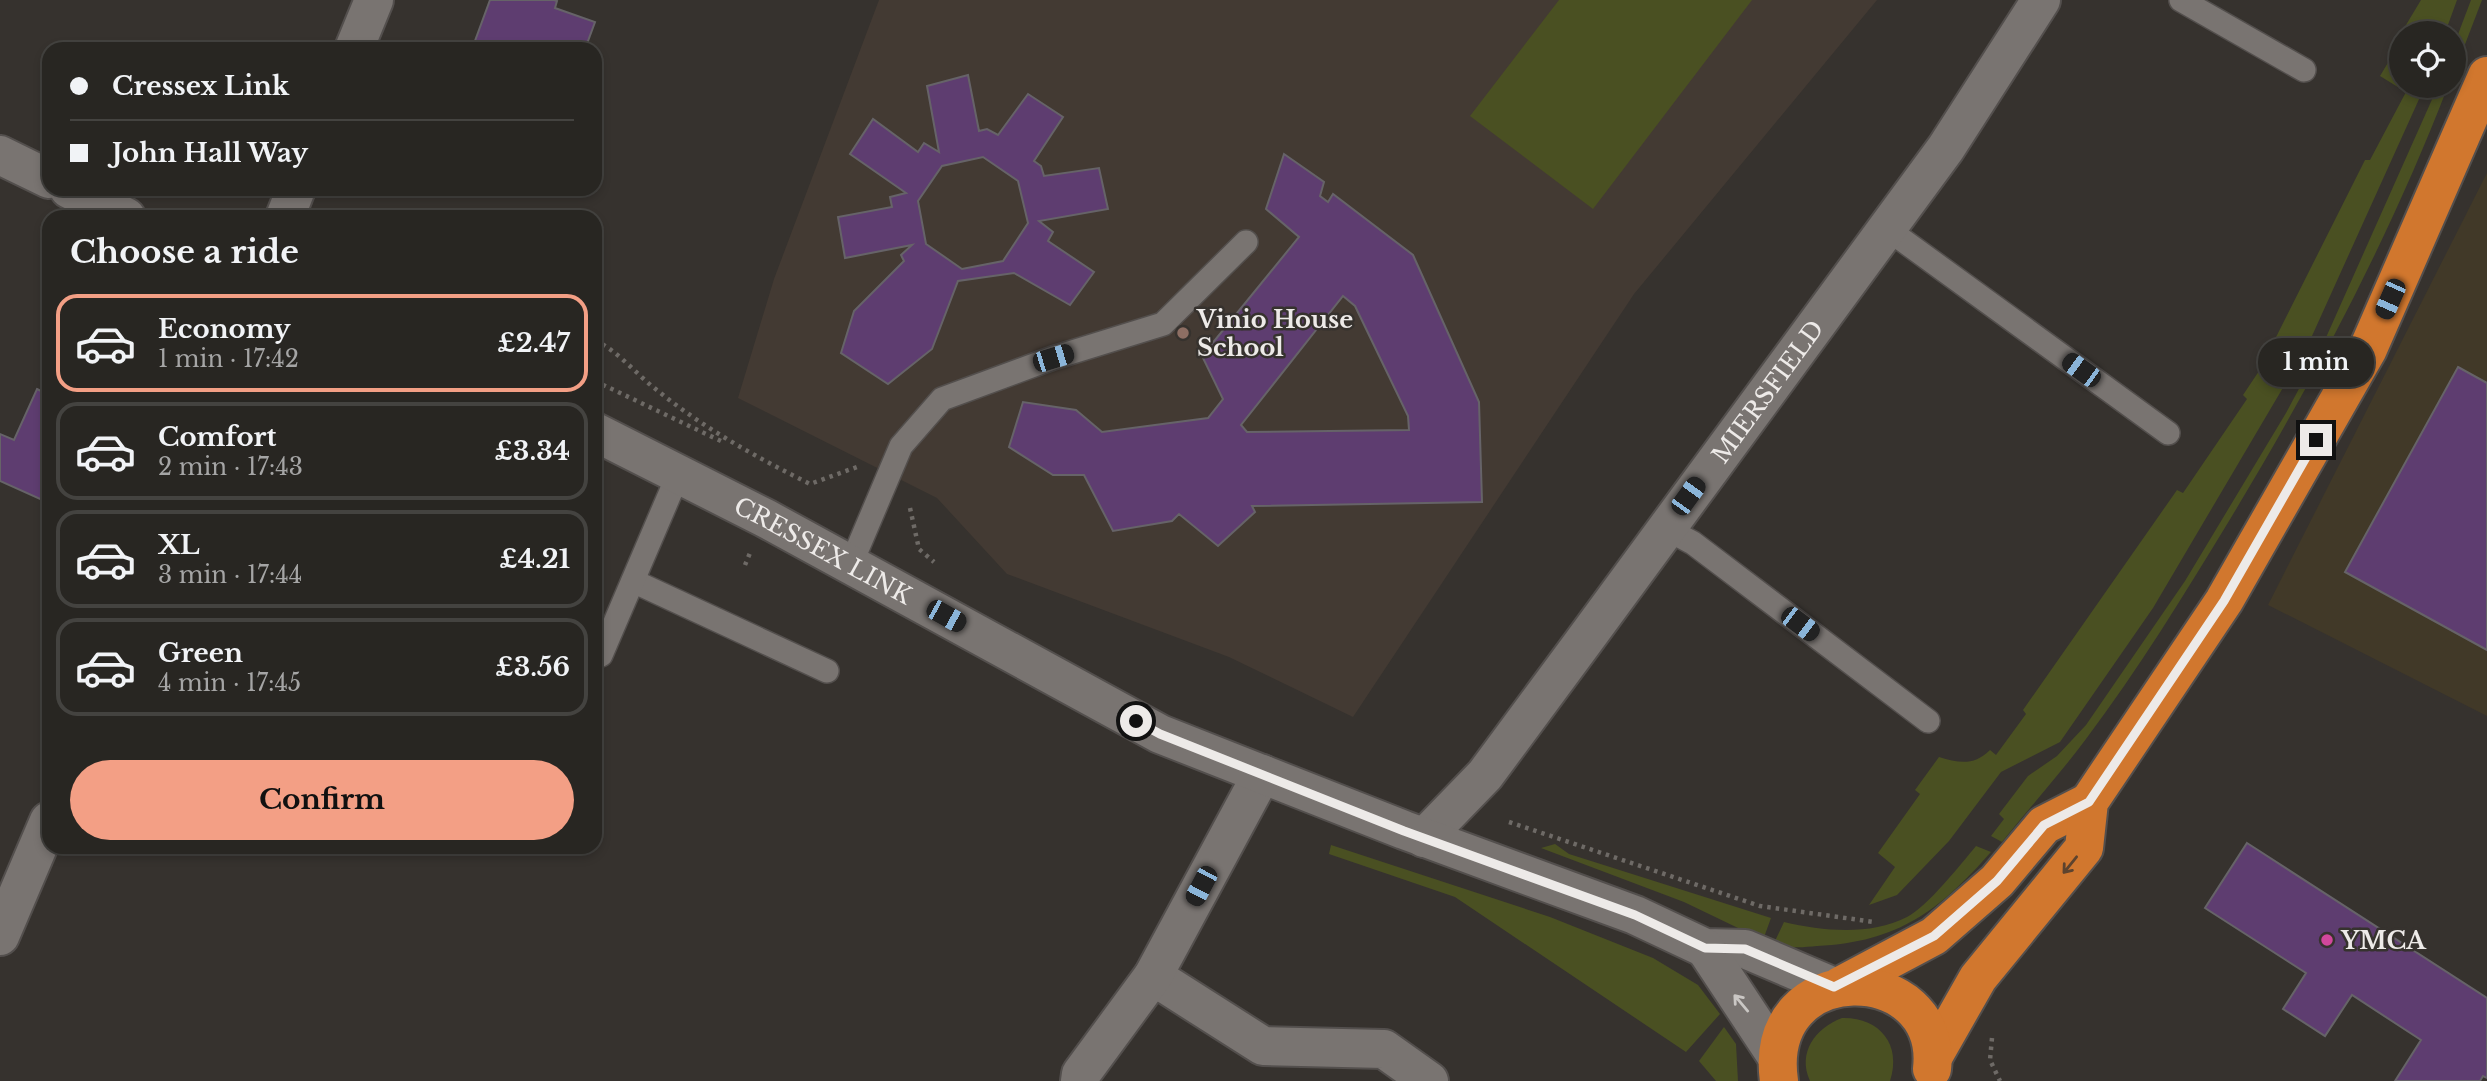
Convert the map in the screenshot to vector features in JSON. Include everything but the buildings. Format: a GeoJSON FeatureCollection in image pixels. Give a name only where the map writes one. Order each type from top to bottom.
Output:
{"type":"FeatureCollection","features":[{"type":"Feature","properties":{"kind":"highway"},"geometry":{"type":"LineString","coordinates":[[1937,1070],[1978,978],[2084,848],[2089,802],[2224,601],[2368,349],[2487,76]]}},
{"type":"Feature","properties":{"kind":"highway"},"geometry":{"type":"LineString","coordinates":[[1776,1070],[1782,1034],[1794,1013],[1812,997],[1934,936],[1997,881],[2044,825],[2089,802]]}},
{"type":"Feature","properties":{"kind":"highway"},"geometry":{"type":"LineString","coordinates":[[1837,986],[1866,985],[1891,993],[1912,1009],[1927,1031],[1937,1070]]}},
{"type":"Feature","properties":{"kind":"street"},"geometry":{"type":"LineString","coordinates":[[357,42],[374,0]]}},
{"type":"Feature","properties":{"kind":"street","name":"MIERSFIELD"},"geometry":{"type":"LineString","coordinates":[[1424,838],[1485,775],[1946,148],[2041,0]]}},
{"type":"Feature","properties":{"kind":"street"},"geometry":{"type":"LineString","coordinates":[[0,155],[42,176]]}},
{"type":"Feature","properties":{"kind":"street"},"geometry":{"type":"LineString","coordinates":[[83,196],[112,210]]}},
{"type":"Feature","properties":{"kind":"street","name":"CRESSEX LINK"},"geometry":{"type":"LineString","coordinates":[[602,436],[851,564],[1160,734],[1424,838],[1635,915],[1705,948],[1745,949],[1837,986]]}},
{"type":"Feature","properties":{"kind":"street"},"geometry":{"type":"LineString","coordinates":[[1080,1081],[1081,1074],[1153,976],[1262,774]]}},
{"type":"Feature","properties":{"kind":"street"},"geometry":{"type":"LineString","coordinates":[[0,936],[42,837]]}},
{"type":"Feature","properties":{"kind":"street"},"geometry":{"type":"LineString","coordinates":[[1705,948],[1730,990],[1759,1026],[1776,1070]]}},
{"type":"Feature","properties":{"kind":"street"},"geometry":{"type":"LineString","coordinates":[[1153,976],[1263,1046],[1384,1049],[1429,1081]]}},
{"type":"Feature","properties":{"kind":"lane"},"geometry":{"type":"LineString","coordinates":[[2181,0],[2304,70]]}},
{"type":"Feature","properties":{"kind":"lane"},"geometry":{"type":"LineString","coordinates":[[1886,228],[2168,433]]}},
{"type":"Feature","properties":{"kind":"lane"},"geometry":{"type":"LineString","coordinates":[[851,564],[901,446],[942,399],[1053,358],[1163,324],[1246,242]]}},
{"type":"Feature","properties":{"kind":"lane"},"geometry":{"type":"LineString","coordinates":[[602,653],[678,475]]}},
{"type":"Feature","properties":{"kind":"lane"},"geometry":{"type":"LineString","coordinates":[[1665,528],[1693,543],[1928,721]]}},
{"type":"Feature","properties":{"kind":"lane"},"geometry":{"type":"LineString","coordinates":[[633,581],[827,671]]}},
{"type":"Feature","properties":{"kind":"path"},"geometry":{"type":"LineString","coordinates":[[602,344],[657,391],[721,438],[789,474],[602,384]]}},
{"type":"Feature","properties":{"kind":"shaded area","name":"Vinio House School"},"geometry":{"type":"Polygon","coordinates":[[[879,0],[1877,0],[1634,294],[1353,717],[1229,657],[1007,574],[937,498],[738,398],[774,279],[879,0]]]}},
{"type":"Feature","properties":{"kind":"shaded area"},"geometry":{"type":"Polygon","coordinates":[[[2487,173],[2487,716],[2268,605],[2487,173]]]}},
{"type":"Feature","properties":{"kind":"green space"},"geometry":{"type":"Polygon","coordinates":[[[1559,0],[1752,0],[1593,209],[1470,116],[1559,0]]]}},
{"type":"Feature","properties":{"kind":"green space"},"geometry":{"type":"Polygon","coordinates":[[[2421,0],[2457,0],[2449,21],[2408,21],[2421,0]]]}},
{"type":"Feature","properties":{"kind":"green space"},"geometry":{"type":"Polygon","coordinates":[[[2471,0],[2482,0],[2466,42],[2466,21],[2463,21],[2471,0]]]}},
{"type":"Feature","properties":{"kind":"green space"},"geometry":{"type":"Polygon","coordinates":[[[2389,61],[2389,82],[2380,76],[2389,61]]]}},
{"type":"Feature","properties":{"kind":"green space"},"geometry":{"type":"Polygon","coordinates":[[[2403,98],[2420,98],[2307,347],[2153,608],[2060,742],[2001,772],[1949,841],[1897,895],[1869,905],[1895,867],[1878,853],[1920,794],[1915,790],[1939,757],[1966,762],[1978,759],[1990,750],[1996,755],[2026,714],[2023,710],[2177,490],[2183,493],[2247,399],[2243,395],[2259,371],[2365,160],[2370,160],[2403,98]]]}},
{"type":"Feature","properties":{"kind":"green space"},"geometry":{"type":"Polygon","coordinates":[[[2433,98],[2443,98],[2401,198],[2348,308],[2291,416],[2229,521],[2142,659],[2086,739],[2002,842],[1991,836],[2004,819],[1999,814],[2028,776],[2057,756],[2086,725],[2185,581],[2286,413],[2324,342],[2433,98]]]}},
{"type":"Feature","properties":{"kind":"green space"},"geometry":{"type":"Polygon","coordinates":[[[1555,844],[1569,854],[1771,918],[1763,940],[1684,902],[1541,848],[1555,844]]]}},
{"type":"Feature","properties":{"kind":"green space"},"geometry":{"type":"Polygon","coordinates":[[[1331,845],[1550,917],[1653,958],[1698,985],[1720,1014],[1686,1052],[1455,897],[1329,854],[1331,845]]]}},
{"type":"Feature","properties":{"kind":"green space"},"geometry":{"type":"Polygon","coordinates":[[[1976,846],[1991,852],[1954,891],[1916,919],[1895,930],[1872,938],[1817,946],[1790,947],[1775,941],[1784,922],[1814,928],[1846,930],[1878,927],[1907,917],[1934,895],[1976,846]]]}},
{"type":"Feature","properties":{"kind":"green space"},"geometry":{"type":"Polygon","coordinates":[[[1842,1018],[1867,1022],[1884,1035],[1893,1055],[1890,1081],[1810,1081],[1806,1061],[1811,1043],[1824,1028],[1842,1018]]]}},
{"type":"Feature","properties":{"kind":"green space"},"geometry":{"type":"Polygon","coordinates":[[[1724,1027],[1736,1044],[1738,1081],[1716,1081],[1699,1061],[1724,1027]]]}},
{"type":"Feature","properties":{"kind":"place","name":"Vinio House School"},"geometry":{"type":"Point","coordinates":[1183,333]}},
{"type":"Feature","properties":{"kind":"place","name":"YMCA"},"geometry":{"type":"Point","coordinates":[2327,940]}},
{"type":"Feature","properties":{"kind":"route"},"geometry":{"type":"LineString","coordinates":[[1136,721],[1160,734],[1404,831],[1635,915],[1705,948],[1745,949],[1834,987],[1840,986],[1934,936],[1966,911],[1997,881],[2044,825],[2089,802],[2224,601],[2316,440]]}}]}
